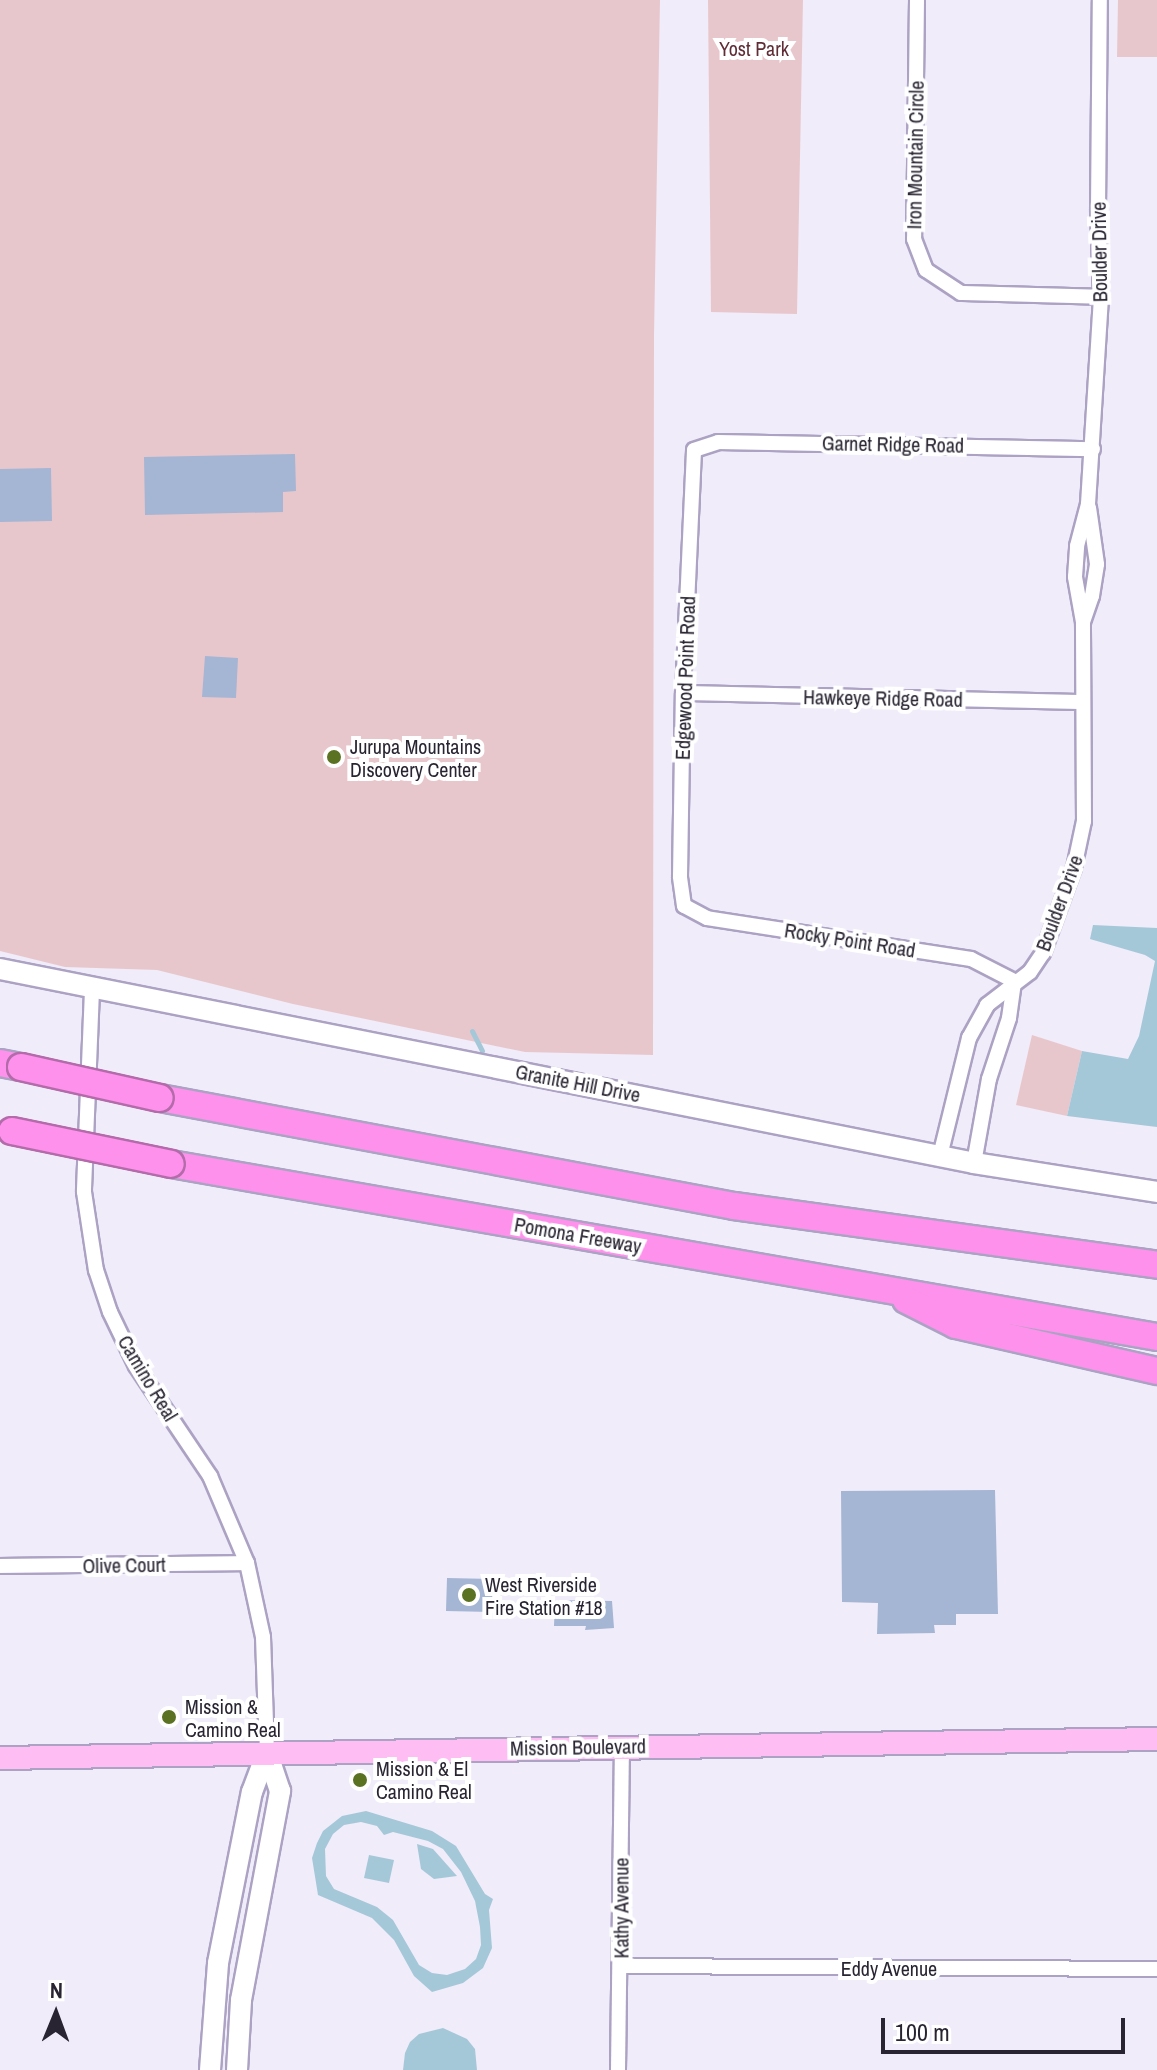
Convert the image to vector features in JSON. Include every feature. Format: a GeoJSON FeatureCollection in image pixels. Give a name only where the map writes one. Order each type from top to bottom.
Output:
{"type":"FeatureCollection","features":[{"type":"Feature","properties":{"kind":"highway"},"geometry":{"type":"LineString","coordinates":[[10,1065],[160,1098],[734,1206],[1157,1265]]}},
{"type":"Feature","properties":{"kind":"highway","name":"Pomona Freeway"},"geometry":{"type":"LineString","coordinates":[[6,1130],[171,1164],[1157,1337]]}},
{"type":"Feature","properties":{"kind":"highway"},"geometry":{"type":"LineString","coordinates":[[881,1287],[956,1325],[1157,1371]]}},
{"type":"Feature","properties":{"kind":"main road","name":"Mission Boulevard"},"geometry":{"type":"LineString","coordinates":[[0,1758],[1157,1739]]}},
{"type":"Feature","properties":{"kind":"street","name":"Iron Mountain Circle"},"geometry":{"type":"LineString","coordinates":[[917,0],[914,239],[926,270],[961,293],[1101,297]]}},
{"type":"Feature","properties":{"kind":"street","name":"Boulder Drive"},"geometry":{"type":"LineString","coordinates":[[940,1156],[975,1028],[987,1005],[1014,981],[1030,972],[1043,953],[1079,850],[1086,785],[1083,622],[1092,596],[1097,564],[1088,504],[1101,297],[1098,209],[1100,0]]}},
{"type":"Feature","properties":{"kind":"street","name":"Garnet Ridge Road"},"geometry":{"type":"LineString","coordinates":[[694,450],[718,442],[1093,449]]}},
{"type":"Feature","properties":{"kind":"street","name":"Edgewood Point Road"},"geometry":{"type":"LineString","coordinates":[[684,906],[680,876],[683,693],[694,450]]}},
{"type":"Feature","properties":{"kind":"street","name":"Hawkeye Ridge Road"},"geometry":{"type":"LineString","coordinates":[[683,693],[1083,702]]}},
{"type":"Feature","properties":{"kind":"street","name":"Rocky Point Road"},"geometry":{"type":"LineString","coordinates":[[684,906],[707,918],[971,959],[1014,981]]}},
{"type":"Feature","properties":{"kind":"street","name":"Granite Hill Drive"},"geometry":{"type":"LineString","coordinates":[[0,969],[92,990],[974,1163],[1157,1192]]}},
{"type":"Feature","properties":{"kind":"street"},"geometry":{"type":"LineString","coordinates":[[974,1163],[1000,1039],[1009,1018],[1014,981]]}},
{"type":"Feature","properties":{"kind":"street","name":"Camino Real"},"geometry":{"type":"LineString","coordinates":[[92,990],[84,1192],[96,1270],[110,1312],[136,1366],[210,1476],[247,1563],[263,1637],[267,1752],[280,1791],[268,1867],[246,1964],[237,2032],[237,2070]]}},
{"type":"Feature","properties":{"kind":"street"},"geometry":{"type":"LineString","coordinates":[[975,1028],[1000,1039]]}},
{"type":"Feature","properties":{"kind":"street","name":"Olive Court"},"geometry":{"type":"LineString","coordinates":[[0,1566],[247,1563]]}},
{"type":"Feature","properties":{"kind":"street","name":"Kathy Avenue"},"geometry":{"type":"LineString","coordinates":[[618,2070],[622,1746]]}},
{"type":"Feature","properties":{"kind":"street","name":"Camino Real"},"geometry":{"type":"LineString","coordinates":[[210,2069],[218,1963],[252,1792],[267,1752]]}},
{"type":"Feature","properties":{"kind":"street","name":"Eddy Avenue"},"geometry":{"type":"LineString","coordinates":[[621,1966],[1157,1969]]}},
{"type":"Feature","properties":{"kind":"green space","name":"Jurupa Mountains Discovery Center"},"geometry":{"type":"Polygon","coordinates":[[[0,0],[660,0],[654,336],[653,1055],[525,1052],[293,1004],[157,970],[65,967],[0,951],[0,0]]]}},
{"type":"Feature","properties":{"kind":"green space","name":"Yost Park"},"geometry":{"type":"Polygon","coordinates":[[[708,0],[803,0],[797,314],[711,312],[708,0]]]}},
{"type":"Feature","properties":{"kind":"green space"},"geometry":{"type":"Polygon","coordinates":[[[1118,0],[1157,0],[1157,57],[1117,57],[1118,0]]]}},
{"type":"Feature","properties":{"kind":"green space"},"geometry":{"type":"Polygon","coordinates":[[[1032,1035],[1082,1051],[1067,1116],[1016,1105],[1032,1035]]]}},
{"type":"Feature","properties":{"kind":"water"},"geometry":{"type":"Polygon","coordinates":[[[1093,925],[1157,928],[1157,1127],[1067,1116],[1082,1051],[1128,1059],[1139,1036],[1155,961],[1145,955],[1090,939],[1093,925]]]}},
{"type":"Feature","properties":{"kind":"water"},"geometry":{"type":"Polygon","coordinates":[[[366,1811],[432,1831],[456,1846],[485,1894],[493,1899],[489,1910],[492,1948],[483,1968],[463,1983],[432,1992],[414,1976],[394,1940],[372,1918],[318,1895],[312,1858],[323,1831],[342,1816],[366,1811]],[[361,1822],[344,1825],[333,1834],[325,1849],[326,1876],[334,1889],[377,1907],[393,1920],[419,1965],[432,1973],[447,1975],[465,1969],[476,1959],[481,1945],[475,1901],[461,1872],[443,1849],[428,1841],[393,1832],[384,1835],[377,1826],[361,1822]]]}},
{"type":"Feature","properties":{"kind":"water"},"geometry":{"type":"Polygon","coordinates":[[[417,1844],[433,1849],[457,1876],[434,1879],[421,1869],[417,1844]]]}},
{"type":"Feature","properties":{"kind":"water"},"geometry":{"type":"Polygon","coordinates":[[[369,1855],[394,1860],[389,1883],[364,1878],[369,1855]]]}},
{"type":"Feature","properties":{"kind":"water"},"geometry":{"type":"Polygon","coordinates":[[[443,2028],[467,2039],[475,2049],[477,2070],[403,2070],[410,2042],[419,2034],[443,2028]]]}},
{"type":"Feature","properties":{"kind":"building"},"geometry":{"type":"Polygon","coordinates":[[[295,454],[296,491],[283,492],[283,512],[145,515],[144,457],[295,454]]]}},
{"type":"Feature","properties":{"kind":"building"},"geometry":{"type":"Polygon","coordinates":[[[51,468],[52,521],[0,522],[0,469],[51,468]]]}},
{"type":"Feature","properties":{"kind":"building"},"geometry":{"type":"Polygon","coordinates":[[[205,656],[238,658],[236,698],[202,697],[205,656]]]}},
{"type":"Feature","properties":{"kind":"building"},"geometry":{"type":"Polygon","coordinates":[[[995,1490],[998,1614],[956,1614],[956,1625],[934,1625],[935,1633],[877,1634],[878,1603],[842,1602],[841,1491],[995,1490]]]}},
{"type":"Feature","properties":{"kind":"building","name":"West Riverside Fire Station #18"},"geometry":{"type":"Polygon","coordinates":[[[447,1578],[493,1579],[492,1612],[446,1611],[447,1578]]]}},
{"type":"Feature","properties":{"kind":"building"},"geometry":{"type":"Polygon","coordinates":[[[555,1600],[612,1601],[614,1628],[585,1630],[586,1626],[554,1626],[555,1600]]]}},
{"type":"Feature","properties":{"kind":"waterway"},"geometry":{"type":"LineString","coordinates":[[472,1031],[482,1051]]}},
{"type":"Feature","properties":{"kind":"place","name":"Jurupa Mountains Discovery Center"},"geometry":{"type":"Point","coordinates":[334,757]}},
{"type":"Feature","properties":{"kind":"place","name":"West Riverside Fire Station #18"},"geometry":{"type":"Point","coordinates":[469,1595]}},
{"type":"Feature","properties":{"kind":"place","name":"Mission & Camino Real"},"geometry":{"type":"Point","coordinates":[169,1717]}},
{"type":"Feature","properties":{"kind":"place","name":"Mission & El Camino Real"},"geometry":{"type":"Point","coordinates":[360,1780]}}]}
